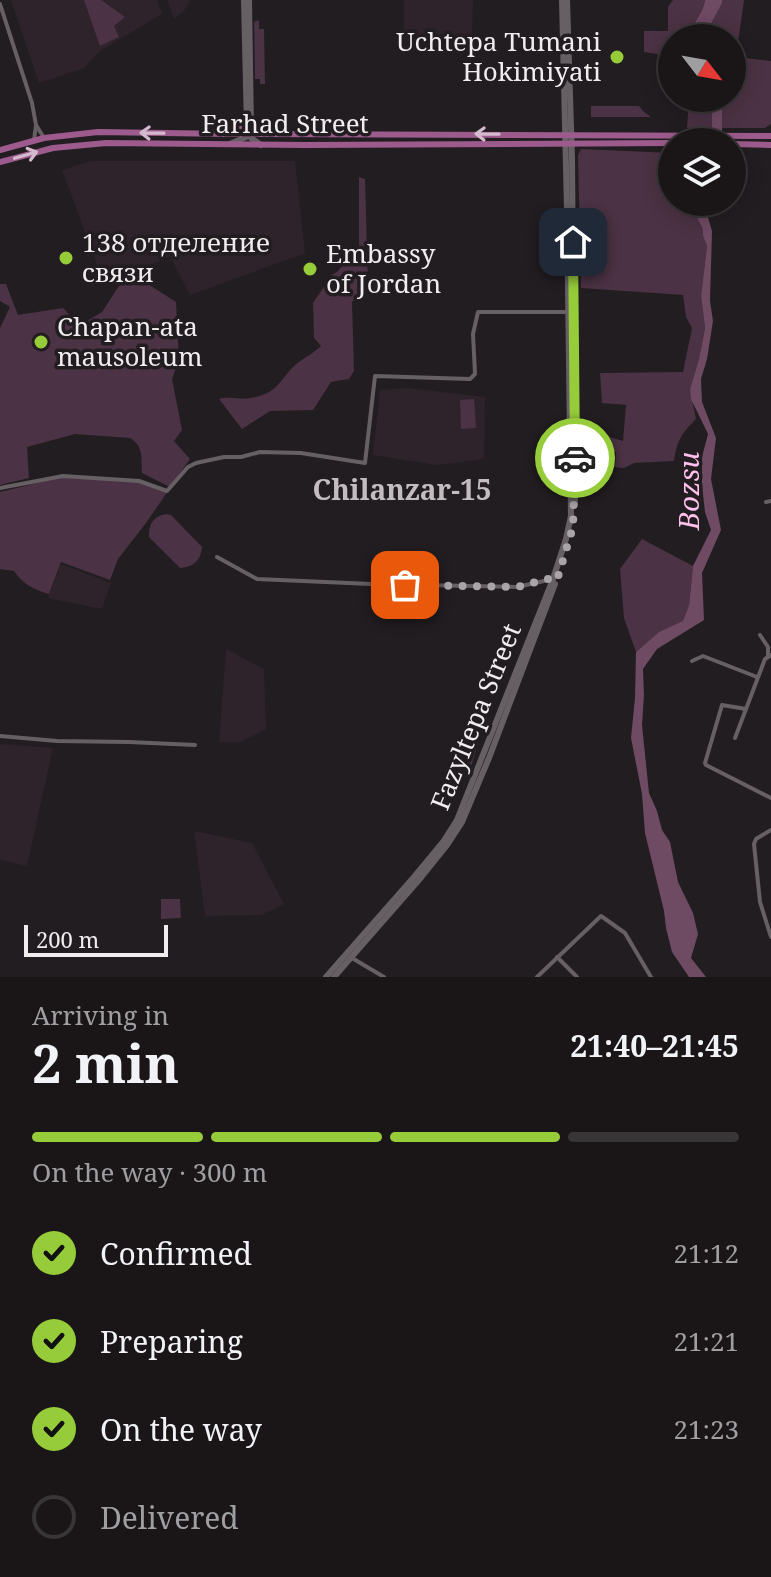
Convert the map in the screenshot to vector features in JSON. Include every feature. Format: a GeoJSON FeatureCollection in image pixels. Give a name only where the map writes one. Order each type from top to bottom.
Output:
{"type":"FeatureCollection","features":[{"type":"Feature","properties":{"kind":"main road"},"geometry":{"type":"LineString","coordinates":[[246,0],[249,134],[261,145]]}},
{"type":"Feature","properties":{"kind":"main road","name":"Fazyltepa Street"},"geometry":{"type":"LineString","coordinates":[[555,579],[571,516],[564,0]]}},
{"type":"Feature","properties":{"kind":"main road"},"geometry":{"type":"LineString","coordinates":[[229,134],[249,119]]}},
{"type":"Feature","properties":{"kind":"main road"},"geometry":{"type":"LineString","coordinates":[[249,119],[268,134]]}},
{"type":"Feature","properties":{"kind":"main road","name":"Farhad Street"},"geometry":{"type":"LineString","coordinates":[[0,150],[44,138],[98,132],[568,135],[658,139]]}},
{"type":"Feature","properties":{"kind":"main road"},"geometry":{"type":"LineString","coordinates":[[230,144],[249,134]]}},
{"type":"Feature","properties":{"kind":"main road"},"geometry":{"type":"LineString","coordinates":[[746,137],[768,136]]}},
{"type":"Feature","properties":{"kind":"main road","name":"Farhad Street"},"geometry":{"type":"LineString","coordinates":[[0,162],[42,150],[106,143],[568,144],[658,139]]}},
{"type":"Feature","properties":{"kind":"main road","name":"Fazyltepa Street"},"geometry":{"type":"LineString","coordinates":[[326,977],[414,877],[457,820],[569,540],[574,516],[568,144]]}},
{"type":"Feature","properties":{"kind":"main road"},"geometry":{"type":"LineString","coordinates":[[746,144],[768,145]]}},
{"type":"Feature","properties":{"kind":"main road","name":"Fazyltepa Street"},"geometry":{"type":"LineString","coordinates":[[334,977],[348,955]]}},
{"type":"Feature","properties":{"kind":"street"},"geometry":{"type":"LineString","coordinates":[[0,4],[32,103],[36,125],[34,140]]}},
{"type":"Feature","properties":{"kind":"street"},"geometry":{"type":"LineString","coordinates":[[36,125],[44,138]]}},
{"type":"Feature","properties":{"kind":"street"},"geometry":{"type":"LineString","coordinates":[[0,488],[63,476],[139,481],[167,491],[188,467],[196,463],[260,452],[301,453],[365,463],[375,376],[470,379],[475,374],[473,334],[478,312],[569,312]]}},
{"type":"Feature","properties":{"kind":"street"},"geometry":{"type":"LineString","coordinates":[[217,557],[257,579],[517,587],[555,579]]}},
{"type":"Feature","properties":{"kind":"street"},"geometry":{"type":"LineString","coordinates":[[735,738],[757,677],[770,655],[760,635]]}},
{"type":"Feature","properties":{"kind":"street"},"geometry":{"type":"LineString","coordinates":[[692,661],[703,656],[757,677]]}},
{"type":"Feature","properties":{"kind":"street"},"geometry":{"type":"LineString","coordinates":[[746,709],[722,705],[705,763],[771,798]]}},
{"type":"Feature","properties":{"kind":"street"},"geometry":{"type":"LineString","coordinates":[[0,736],[195,745]]}},
{"type":"Feature","properties":{"kind":"street"},"geometry":{"type":"LineString","coordinates":[[771,830],[756,839],[754,844],[760,902],[771,937]]}},
{"type":"Feature","properties":{"kind":"street"},"geometry":{"type":"LineString","coordinates":[[537,977],[601,916],[625,933],[651,977]]}},
{"type":"Feature","properties":{"kind":"street"},"geometry":{"type":"LineString","coordinates":[[348,955],[384,977]]}},
{"type":"Feature","properties":{"kind":"street"},"geometry":{"type":"LineString","coordinates":[[557,957],[577,977]]}},
{"type":"Feature","properties":{"kind":"shaded area"},"geometry":{"type":"Polygon","coordinates":[[[11,0],[157,0],[162,14],[100,51],[84,68],[39,83],[11,0]]]}},
{"type":"Feature","properties":{"kind":"shaded area"},"geometry":{"type":"Polygon","coordinates":[[[84,0],[101,0],[125,17],[114,26],[119,37],[100,46],[84,0]]]}},
{"type":"Feature","properties":{"kind":"shaded area"},"geometry":{"type":"Polygon","coordinates":[[[167,0],[190,0],[184,11],[174,19],[167,0]]]}},
{"type":"Feature","properties":{"kind":"shaded area"},"geometry":{"type":"Polygon","coordinates":[[[404,0],[473,0],[472,37],[404,35],[404,0]]]}},
{"type":"Feature","properties":{"kind":"shaded area"},"geometry":{"type":"Polygon","coordinates":[[[673,0],[705,0],[694,24],[668,24],[668,7],[673,0]]]}},
{"type":"Feature","properties":{"kind":"shaded area"},"geometry":{"type":"Polygon","coordinates":[[[705,0],[722,0],[711,24],[694,24],[705,0]]]}},
{"type":"Feature","properties":{"kind":"shaded area"},"geometry":{"type":"Polygon","coordinates":[[[722,0],[744,0],[741,24],[710,24],[722,0]]]}},
{"type":"Feature","properties":{"kind":"shaded area"},"geometry":{"type":"Polygon","coordinates":[[[259,20],[259,29],[264,29],[265,84],[255,79],[254,22],[259,20]]]}},
{"type":"Feature","properties":{"kind":"shaded area"},"geometry":{"type":"Polygon","coordinates":[[[644,31],[658,31],[658,54],[644,52],[644,31]]]}},
{"type":"Feature","properties":{"kind":"shaded area"},"geometry":{"type":"Polygon","coordinates":[[[746,58],[771,61],[771,124],[765,128],[722,128],[722,112],[746,112],[746,58]]]}},
{"type":"Feature","properties":{"kind":"shaded area"},"geometry":{"type":"Polygon","coordinates":[[[591,106],[639,106],[651,117],[591,117],[591,106]]]}},
{"type":"Feature","properties":{"kind":"shaded area"},"geometry":{"type":"Polygon","coordinates":[[[688,112],[712,112],[712,128],[687,128],[688,112]]]}},
{"type":"Feature","properties":{"kind":"shaded area"},"geometry":{"type":"Polygon","coordinates":[[[712,112],[722,112],[722,128],[712,128],[712,112]]]}},
{"type":"Feature","properties":{"kind":"shaded area"},"geometry":{"type":"Polygon","coordinates":[[[581,149],[658,152],[658,216],[697,216],[704,229],[707,246],[701,296],[705,328],[690,389],[696,419],[681,437],[674,461],[615,467],[616,452],[599,451],[600,434],[623,441],[626,405],[602,403],[600,373],[683,372],[692,328],[686,317],[683,295],[581,288],[578,155],[581,149]]]}},
{"type":"Feature","properties":{"kind":"shaded area"},"geometry":{"type":"Polygon","coordinates":[[[91,161],[295,161],[305,253],[190,295],[170,256],[105,286],[62,170],[91,161]]]}},
{"type":"Feature","properties":{"kind":"shaded area"},"geometry":{"type":"Polygon","coordinates":[[[359,177],[365,179],[368,283],[352,302],[354,371],[349,379],[331,382],[313,410],[270,411],[242,429],[219,399],[251,398],[267,393],[295,365],[321,346],[314,338],[313,303],[332,275],[349,258],[359,256],[359,177]]]}},
{"type":"Feature","properties":{"kind":"shaded area","name":"Bozsu"},"geometry":{"type":"Polygon","coordinates":[[[696,216],[708,216],[712,231],[710,301],[713,321],[701,379],[702,402],[716,438],[711,479],[721,530],[702,573],[704,620],[657,649],[643,669],[642,725],[649,793],[662,830],[670,842],[678,882],[693,913],[698,934],[691,958],[706,977],[689,977],[672,952],[666,928],[645,833],[642,794],[631,738],[636,652],[659,632],[683,621],[689,605],[693,566],[711,530],[702,485],[702,457],[708,434],[691,399],[690,389],[705,328],[701,296],[707,246],[696,216]]]}},
{"type":"Feature","properties":{"kind":"shaded area"},"geometry":{"type":"Polygon","coordinates":[[[137,277],[176,302],[179,360],[172,379],[182,430],[174,441],[190,459],[170,487],[142,473],[140,449],[130,438],[75,434],[27,447],[29,478],[0,485],[0,328],[10,307],[0,301],[0,284],[6,284],[18,315],[63,308],[75,321],[87,321],[102,312],[119,286],[137,277]]]}},
{"type":"Feature","properties":{"kind":"shaded area"},"geometry":{"type":"Polygon","coordinates":[[[407,388],[485,397],[484,459],[436,465],[373,455],[380,390],[407,388]]]}},
{"type":"Feature","properties":{"kind":"shaded area"},"geometry":{"type":"Polygon","coordinates":[[[474,399],[476,428],[461,429],[460,400],[474,399]]]}},
{"type":"Feature","properties":{"kind":"shaded area"},"geometry":{"type":"Polygon","coordinates":[[[62,477],[138,479],[168,491],[118,559],[110,580],[61,562],[49,594],[29,586],[14,571],[0,569],[0,492],[62,477]]]}},
{"type":"Feature","properties":{"kind":"shaded area"},"geometry":{"type":"Polygon","coordinates":[[[166,514],[171,515],[202,547],[198,559],[189,566],[180,568],[149,537],[153,521],[166,514]]]}},
{"type":"Feature","properties":{"kind":"shaded area"},"geometry":{"type":"Polygon","coordinates":[[[642,539],[693,566],[689,605],[683,622],[659,632],[636,652],[624,618],[620,569],[642,539]]]}},
{"type":"Feature","properties":{"kind":"shaded area"},"geometry":{"type":"Polygon","coordinates":[[[61,564],[111,583],[102,609],[48,598],[61,564]]]}},
{"type":"Feature","properties":{"kind":"shaded area"},"geometry":{"type":"Polygon","coordinates":[[[226,649],[264,669],[266,729],[241,742],[219,742],[226,649]]]}},
{"type":"Feature","properties":{"kind":"shaded area"},"geometry":{"type":"Polygon","coordinates":[[[0,744],[53,748],[27,866],[0,860],[0,744]]]}},
{"type":"Feature","properties":{"kind":"shaded area"},"geometry":{"type":"Polygon","coordinates":[[[464,744],[477,747],[470,770],[458,766],[464,744]]]}},
{"type":"Feature","properties":{"kind":"shaded area"},"geometry":{"type":"Polygon","coordinates":[[[194,831],[252,843],[284,904],[261,915],[205,916],[194,831]]]}},
{"type":"Feature","properties":{"kind":"shaded area"},"geometry":{"type":"Polygon","coordinates":[[[161,899],[180,899],[181,918],[161,919],[161,899]]]}},
{"type":"Feature","properties":{"kind":"way so far"},"geometry":{"type":"LineString","coordinates":[[405,585],[517,587],[548,579],[557,580],[573,527],[575,458]]}},
{"type":"Feature","properties":{"kind":"place","name":"Uchtepa Tumani Hokimiyati"},"geometry":{"type":"Point","coordinates":[617,57]}},
{"type":"Feature","properties":{"kind":"place","name":"138 отделение связи"},"geometry":{"type":"Point","coordinates":[66,258]}},
{"type":"Feature","properties":{"kind":"place","name":"Embassy of Jordan"},"geometry":{"type":"Point","coordinates":[310,269]}},
{"type":"Feature","properties":{"kind":"place","name":"Chapan-ata mausoleum"},"geometry":{"type":"Point","coordinates":[41,342]}},
{"type":"Feature","properties":{"kind":"district","name":"Chilanzar-15"},"geometry":{"type":"Point","coordinates":[402,490]}},
{"type":"Feature","properties":{"kind":"route"},"geometry":{"type":"LineString","coordinates":[[573,242],[575,458]]}}]}
